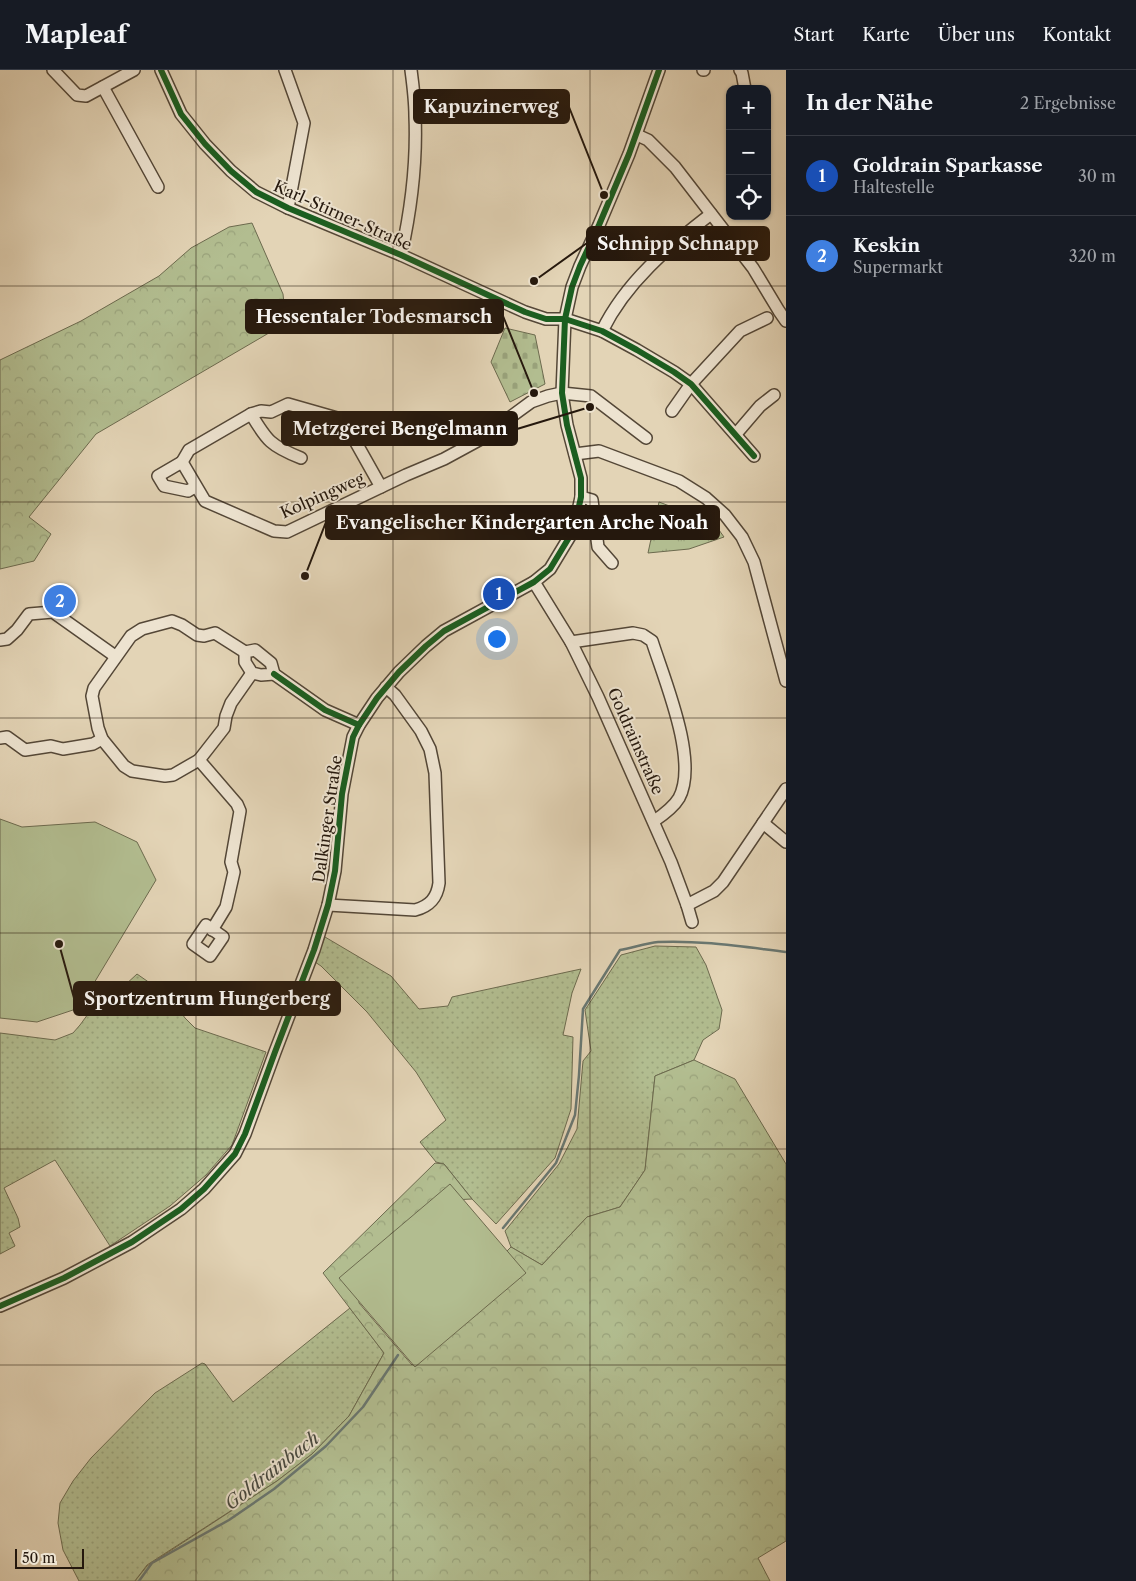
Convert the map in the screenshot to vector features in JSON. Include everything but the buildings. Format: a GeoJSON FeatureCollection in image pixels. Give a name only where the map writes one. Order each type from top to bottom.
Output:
{"type":"FeatureCollection","features":[{"type":"Feature","properties":{"kind":"street"},"geometry":{"type":"LineString","coordinates":[[53,70],[77,95],[86,96],[134,70]]}},
{"type":"Feature","properties":{"kind":"street","name":"Karl-Stirner-Straße"},"geometry":{"type":"LineString","coordinates":[[161,70],[181,114],[205,144],[231,171],[256,192],[288,208],[400,255],[525,312],[546,319],[565,319],[602,331],[674,372],[691,384],[754,456]]}},
{"type":"Feature","properties":{"kind":"street"},"geometry":{"type":"LineString","coordinates":[[285,70],[304,123],[288,208]]}},
{"type":"Feature","properties":{"kind":"street"},"geometry":{"type":"LineString","coordinates":[[400,255],[407,225],[415,147],[415,117],[411,70]]}},
{"type":"Feature","properties":{"kind":"street","name":"Dalkinger Straße"},"geometry":{"type":"LineString","coordinates":[[0,1306],[64,1278],[132,1242],[204,1190],[235,1154],[245,1134],[314,950],[328,905],[335,871],[342,794],[353,737],[359,725],[377,698],[399,672],[444,631],[534,582],[550,569],[570,536],[581,497],[581,478],[567,425],[562,393],[565,319],[572,287],[637,135],[659,70]]}},
{"type":"Feature","properties":{"kind":"street"},"geometry":{"type":"LineString","coordinates":[[740,70],[745,85]]}},
{"type":"Feature","properties":{"kind":"street"},"geometry":{"type":"LineString","coordinates":[[103,87],[158,187]]}},
{"type":"Feature","properties":{"kind":"street"},"geometry":{"type":"LineString","coordinates":[[637,135],[648,140],[675,167],[753,268],[778,311],[786,321]]}},
{"type":"Feature","properties":{"kind":"street"},"geometry":{"type":"LineString","coordinates":[[602,331],[612,312],[640,276],[681,237],[711,214]]}},
{"type":"Feature","properties":{"kind":"street"},"geometry":{"type":"LineString","coordinates":[[672,411],[691,384],[740,331],[767,318]]}},
{"type":"Feature","properties":{"kind":"street","name":"Kolpingweg"},"geometry":{"type":"LineString","coordinates":[[182,462],[205,501],[274,531],[287,532],[444,459],[479,440],[531,402],[562,393],[591,396],[646,438]]}},
{"type":"Feature","properties":{"kind":"street"},"geometry":{"type":"LineString","coordinates":[[736,434],[760,406],[774,395]]}},
{"type":"Feature","properties":{"kind":"street"},"geometry":{"type":"LineString","coordinates":[[196,486],[188,491],[164,486],[158,476],[182,462],[189,450],[251,414],[261,411],[271,412],[288,404],[336,418],[345,423],[381,487]]}},
{"type":"Feature","properties":{"kind":"street"},"geometry":{"type":"LineString","coordinates":[[251,414],[268,441],[281,450],[301,458]]}},
{"type":"Feature","properties":{"kind":"street"},"geometry":{"type":"LineString","coordinates":[[575,454],[599,452],[679,481],[706,498],[725,515],[742,537],[754,562],[786,681]]}},
{"type":"Feature","properties":{"kind":"street"},"geometry":{"type":"LineString","coordinates":[[581,497],[592,500],[598,547],[612,563]]}},
{"type":"Feature","properties":{"kind":"street","name":"Goldrainstraße"},"geometry":{"type":"LineString","coordinates":[[534,582],[571,642],[598,697],[654,821],[692,922]]}},
{"type":"Feature","properties":{"kind":"street"},"geometry":{"type":"LineString","coordinates":[[0,640],[7,639],[17,630],[29,614],[53,612],[115,656]]}},
{"type":"Feature","properties":{"kind":"street"},"geometry":{"type":"LineString","coordinates":[[252,673],[232,703],[226,716],[224,728],[199,760],[173,775],[165,776],[132,771],[124,766],[102,739],[92,696],[98,681],[115,656],[136,632],[172,621],[197,635],[204,636],[215,632],[245,652],[254,650],[271,663],[274,674],[325,710],[359,725]]}},
{"type":"Feature","properties":{"kind":"street"},"geometry":{"type":"LineString","coordinates":[[571,642],[633,633],[643,635],[652,641],[683,740],[684,768],[684,784],[679,798],[668,812],[654,821]]}},
{"type":"Feature","properties":{"kind":"street"},"geometry":{"type":"LineString","coordinates":[[245,652],[245,662],[252,673],[261,675],[274,674]]}},
{"type":"Feature","properties":{"kind":"street"},"geometry":{"type":"LineString","coordinates":[[328,905],[415,910],[425,907],[438,893],[435,773],[430,749],[421,731],[395,695],[386,688]]}},
{"type":"Feature","properties":{"kind":"street"},"geometry":{"type":"LineString","coordinates":[[0,738],[7,738],[25,750],[51,746],[63,749],[93,744],[102,739]]}},
{"type":"Feature","properties":{"kind":"street"},"geometry":{"type":"LineString","coordinates":[[199,760],[237,804],[240,811],[232,862],[234,872],[226,907],[212,930]]}},
{"type":"Feature","properties":{"kind":"street"},"geometry":{"type":"LineString","coordinates":[[687,905],[714,891],[723,882],[786,789]]}},
{"type":"Feature","properties":{"kind":"street"},"geometry":{"type":"LineString","coordinates":[[763,823],[786,842]]}},
{"type":"Feature","properties":{"kind":"green space"},"geometry":{"type":"Polygon","coordinates":[[[252,223],[283,294],[286,323],[96,434],[29,517],[51,534],[34,561],[0,569],[0,360],[81,321],[159,276],[191,248],[229,227],[252,223]]]}},
{"type":"Feature","properties":{"kind":"green space"},"geometry":{"type":"Polygon","coordinates":[[[505,328],[535,335],[545,384],[510,402],[491,362],[505,328]]]}},
{"type":"Feature","properties":{"kind":"green space"},"geometry":{"type":"Polygon","coordinates":[[[659,502],[714,523],[724,537],[689,549],[648,553],[659,502]]]}},
{"type":"Feature","properties":{"kind":"green space"},"geometry":{"type":"Polygon","coordinates":[[[0,819],[22,827],[95,822],[137,842],[156,880],[79,1008],[37,1022],[0,1018],[0,819]]]}},
{"type":"Feature","properties":{"kind":"green space"},"geometry":{"type":"Polygon","coordinates":[[[325,937],[391,976],[419,1009],[448,1006],[452,997],[581,969],[572,993],[563,1035],[573,1037],[571,1109],[555,1158],[496,1224],[472,1199],[444,1164],[436,1162],[420,1142],[446,1120],[416,1072],[367,1012],[315,962],[325,937]]]}},
{"type":"Feature","properties":{"kind":"green space"},"geometry":{"type":"Polygon","coordinates":[[[655,946],[696,947],[706,965],[722,1010],[719,1029],[703,1040],[694,1060],[655,1076],[645,1170],[620,1207],[587,1217],[542,1265],[511,1247],[505,1231],[559,1164],[577,1129],[583,1061],[591,1051],[585,1010],[621,955],[655,946]]]}},
{"type":"Feature","properties":{"kind":"green space"},"geometry":{"type":"Polygon","coordinates":[[[137,974],[170,997],[185,1018],[195,1028],[266,1052],[232,1145],[206,1175],[170,1206],[110,1246],[55,1160],[4,1188],[18,1218],[20,1227],[9,1233],[15,1246],[0,1254],[0,1033],[55,1040],[73,1033],[110,984],[124,986],[137,974]]]}},
{"type":"Feature","properties":{"kind":"green space"},"geometry":{"type":"Polygon","coordinates":[[[694,1060],[735,1079],[786,1164],[786,1541],[758,1558],[770,1581],[135,1581],[147,1566],[277,1481],[312,1454],[349,1416],[384,1353],[323,1273],[435,1163],[444,1164],[472,1199],[452,1200],[358,1285],[359,1303],[412,1365],[516,1273],[502,1256],[511,1247],[542,1265],[587,1217],[620,1207],[645,1170],[655,1076],[694,1060]]]}},
{"type":"Feature","properties":{"kind":"green space"},"geometry":{"type":"Polygon","coordinates":[[[450,1184],[526,1273],[415,1367],[339,1278],[450,1184]]]}},
{"type":"Feature","properties":{"kind":"green space"},"geometry":{"type":"Polygon","coordinates":[[[350,1308],[384,1353],[349,1416],[312,1454],[277,1481],[147,1565],[135,1581],[79,1581],[63,1550],[58,1523],[60,1503],[73,1481],[91,1458],[155,1393],[202,1363],[205,1364],[233,1402],[350,1308]]]}},
{"type":"Feature","properties":{"kind":"waterway","name":"Goldrainbach"},"geometry":{"type":"LineString","coordinates":[[503,1228],[556,1163],[575,1115],[583,1009],[620,950],[653,943],[690,942],[786,952]]}},
{"type":"Feature","properties":{"kind":"waterway","name":"Goldrainbach"},"geometry":{"type":"LineString","coordinates":[[139,1581],[152,1563],[229,1520],[274,1489],[326,1446],[363,1407],[398,1355]]}},
{"type":"Feature","properties":{"kind":"cycle path"},"geometry":{"type":"LineString","coordinates":[[161,70],[181,114],[205,144],[231,171],[256,192],[288,208],[401,255],[525,312],[546,319],[565,319],[602,331],[674,372],[691,384],[754,456]]}},
{"type":"Feature","properties":{"kind":"cycle path"},"geometry":{"type":"LineString","coordinates":[[0,1306],[64,1278],[132,1242],[181,1209],[204,1189],[235,1154],[245,1134],[314,950],[328,905],[335,871],[342,794],[353,737],[359,725],[377,698],[399,672],[426,646],[444,631],[534,582],[550,569],[570,536],[581,497],[581,478],[567,425],[562,393],[565,319],[572,287],[629,154],[659,70]]}},
{"type":"Feature","properties":{"kind":"cycle path"},"geometry":{"type":"LineString","coordinates":[[274,674],[325,710],[359,725]]}},
{"type":"Feature","properties":{"kind":"place","name":"Kapuzinerweg"},"geometry":{"type":"Point","coordinates":[604,195]}},
{"type":"Feature","properties":{"kind":"place","name":"Schnipp Schnapp"},"geometry":{"type":"Point","coordinates":[534,281]}},
{"type":"Feature","properties":{"kind":"place","name":"Hessentaler Todesmarsch"},"geometry":{"type":"Point","coordinates":[534,393]}},
{"type":"Feature","properties":{"kind":"place","name":"Metzgerei Bengelmann"},"geometry":{"type":"Point","coordinates":[590,407]}},
{"type":"Feature","properties":{"kind":"place","name":"Evangelischer Kindergarten Arche Noah"},"geometry":{"type":"Point","coordinates":[305,576]}},
{"type":"Feature","properties":{"kind":"place","name":"Goldrain Sparkasse"},"geometry":{"type":"Point","coordinates":[499,594]}},
{"type":"Feature","properties":{"kind":"place","name":"Keskin"},"geometry":{"type":"Point","coordinates":[60,601]}},
{"type":"Feature","properties":{"kind":"place","name":"Sportzentrum Hungerberg"},"geometry":{"type":"Point","coordinates":[59,944]}}]}
